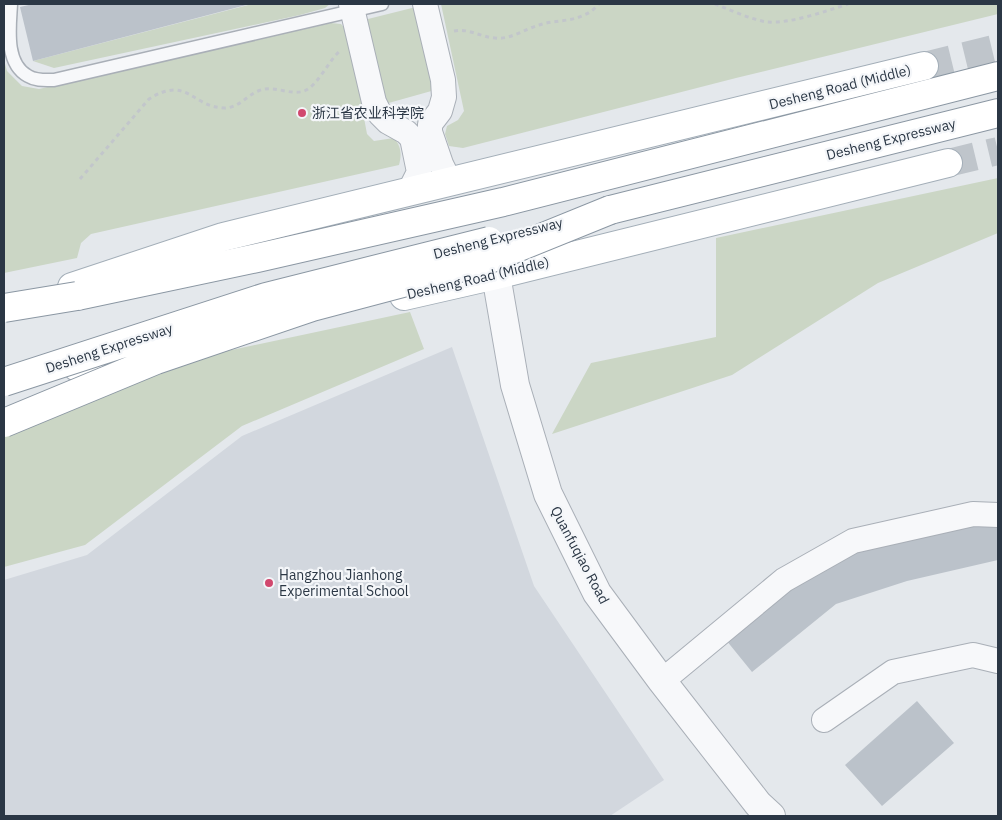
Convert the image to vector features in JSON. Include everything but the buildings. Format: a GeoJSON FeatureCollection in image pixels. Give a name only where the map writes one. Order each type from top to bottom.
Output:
{"type":"FeatureCollection","features":[{"type":"Feature","properties":{"kind":"main road","name":"Desheng Road (Middle)"},"geometry":{"type":"LineString","coordinates":[[4,309],[223,237],[924,66]]}},
{"type":"Feature","properties":{"kind":"main road"},"geometry":{"type":"LineString","coordinates":[[4,309],[77,296],[256,258],[503,202],[998,76]]}},
{"type":"Feature","properties":{"kind":"main road","name":"Desheng Expressway"},"geometry":{"type":"LineString","coordinates":[[4,380],[266,297],[998,113]]}},
{"type":"Feature","properties":{"kind":"main road","name":"Desheng Road (Middle)"},"geometry":{"type":"LineString","coordinates":[[4,380],[126,359],[496,274],[948,163]]}},
{"type":"Feature","properties":{"kind":"main road"},"geometry":{"type":"LineString","coordinates":[[4,423],[156,360],[312,307],[482,262],[610,210]]}},
{"type":"Feature","properties":{"kind":"main road"},"geometry":{"type":"LineString","coordinates":[[4,299],[77,296]]}},
{"type":"Feature","properties":{"kind":"street"},"geometry":{"type":"LineString","coordinates":[[425,4],[443,80],[444,97],[440,111],[430,124],[430,132],[447,176],[457,180]]}},
{"type":"Feature","properties":{"kind":"street"},"geometry":{"type":"LineString","coordinates":[[352,7],[374,102],[380,114],[388,122],[397,126],[412,138],[419,172],[410,192]]}},
{"type":"Feature","properties":{"kind":"street"},"geometry":{"type":"LineString","coordinates":[[397,126],[435,117]]}},
{"type":"Feature","properties":{"kind":"street","name":"Quanfuqiao Road"},"geometry":{"type":"LineString","coordinates":[[496,274],[515,385],[548,494],[597,593],[662,681],[758,804],[771,816]]}},
{"type":"Feature","properties":{"kind":"street"},"geometry":{"type":"LineString","coordinates":[[662,681],[784,580],[853,540],[973,514],[998,515]]}},
{"type":"Feature","properties":{"kind":"street"},"geometry":{"type":"LineString","coordinates":[[824,720],[893,672],[972,654],[998,661]]}},
{"type":"Feature","properties":{"kind":"lane"},"geometry":{"type":"LineString","coordinates":[[11,4],[10,32],[12,52],[16,65],[26,76],[39,80],[54,80],[352,7],[382,4]]}},
{"type":"Feature","properties":{"kind":"path"},"geometry":{"type":"LineString","coordinates":[[433,37],[461,30],[477,32],[495,38],[510,36],[542,24],[569,20],[585,15],[599,4]]}},
{"type":"Feature","properties":{"kind":"path"},"geometry":{"type":"LineString","coordinates":[[714,4],[768,22],[812,15],[848,4]]}},
{"type":"Feature","properties":{"kind":"path"},"geometry":{"type":"LineString","coordinates":[[80,179],[149,99],[161,91],[174,89],[224,108],[236,106],[257,91],[268,88],[297,92],[306,91],[336,54],[344,47],[359,40]]}},
{"type":"Feature","properties":{"kind":"shaded area","name":"Hangzhou Jianhong Experimental School"},"geometry":{"type":"Polygon","coordinates":[[[452,347],[534,586],[664,780],[610,816],[4,816],[4,580],[87,555],[242,436],[452,347]]]}},
{"type":"Feature","properties":{"kind":"green space"},"geometry":{"type":"Polygon","coordinates":[[[252,4],[330,4],[325,8],[300,15],[54,68],[33,61],[252,4]]]}},
{"type":"Feature","properties":{"kind":"green space"},"geometry":{"type":"Polygon","coordinates":[[[441,4],[998,4],[998,14],[736,78],[463,148],[449,146],[445,134],[447,126],[458,120],[464,111],[441,4]]]}},
{"type":"Feature","properties":{"kind":"green space"},"geometry":{"type":"Polygon","coordinates":[[[416,7],[435,90],[385,104],[364,20],[416,7]]]}},
{"type":"Feature","properties":{"kind":"green space"},"geometry":{"type":"Polygon","coordinates":[[[331,23],[341,24],[348,32],[367,134],[374,141],[394,138],[400,150],[399,165],[91,234],[81,243],[77,258],[4,273],[4,60],[7,71],[22,86],[39,89],[331,23]]]}},
{"type":"Feature","properties":{"kind":"green space"},"geometry":{"type":"Polygon","coordinates":[[[998,178],[998,233],[878,283],[732,375],[552,434],[591,363],[716,337],[716,238],[998,178]]]}},
{"type":"Feature","properties":{"kind":"green space"},"geometry":{"type":"Polygon","coordinates":[[[410,312],[424,349],[242,426],[85,545],[4,567],[4,434],[208,355],[410,312]]]}},
{"type":"Feature","properties":{"kind":"tunnel"},"geometry":{"type":"LineString","coordinates":[[924,66],[998,48]]}},
{"type":"Feature","properties":{"kind":"tunnel"},"geometry":{"type":"LineString","coordinates":[[948,163],[998,151]]}},
{"type":"Feature","properties":{"kind":"place","name":"浙江省农业科学院"},"geometry":{"type":"Point","coordinates":[302,113]}},
{"type":"Feature","properties":{"kind":"place","name":"Hangzhou Jianhong Experimental School"},"geometry":{"type":"Point","coordinates":[269,583]}}]}
